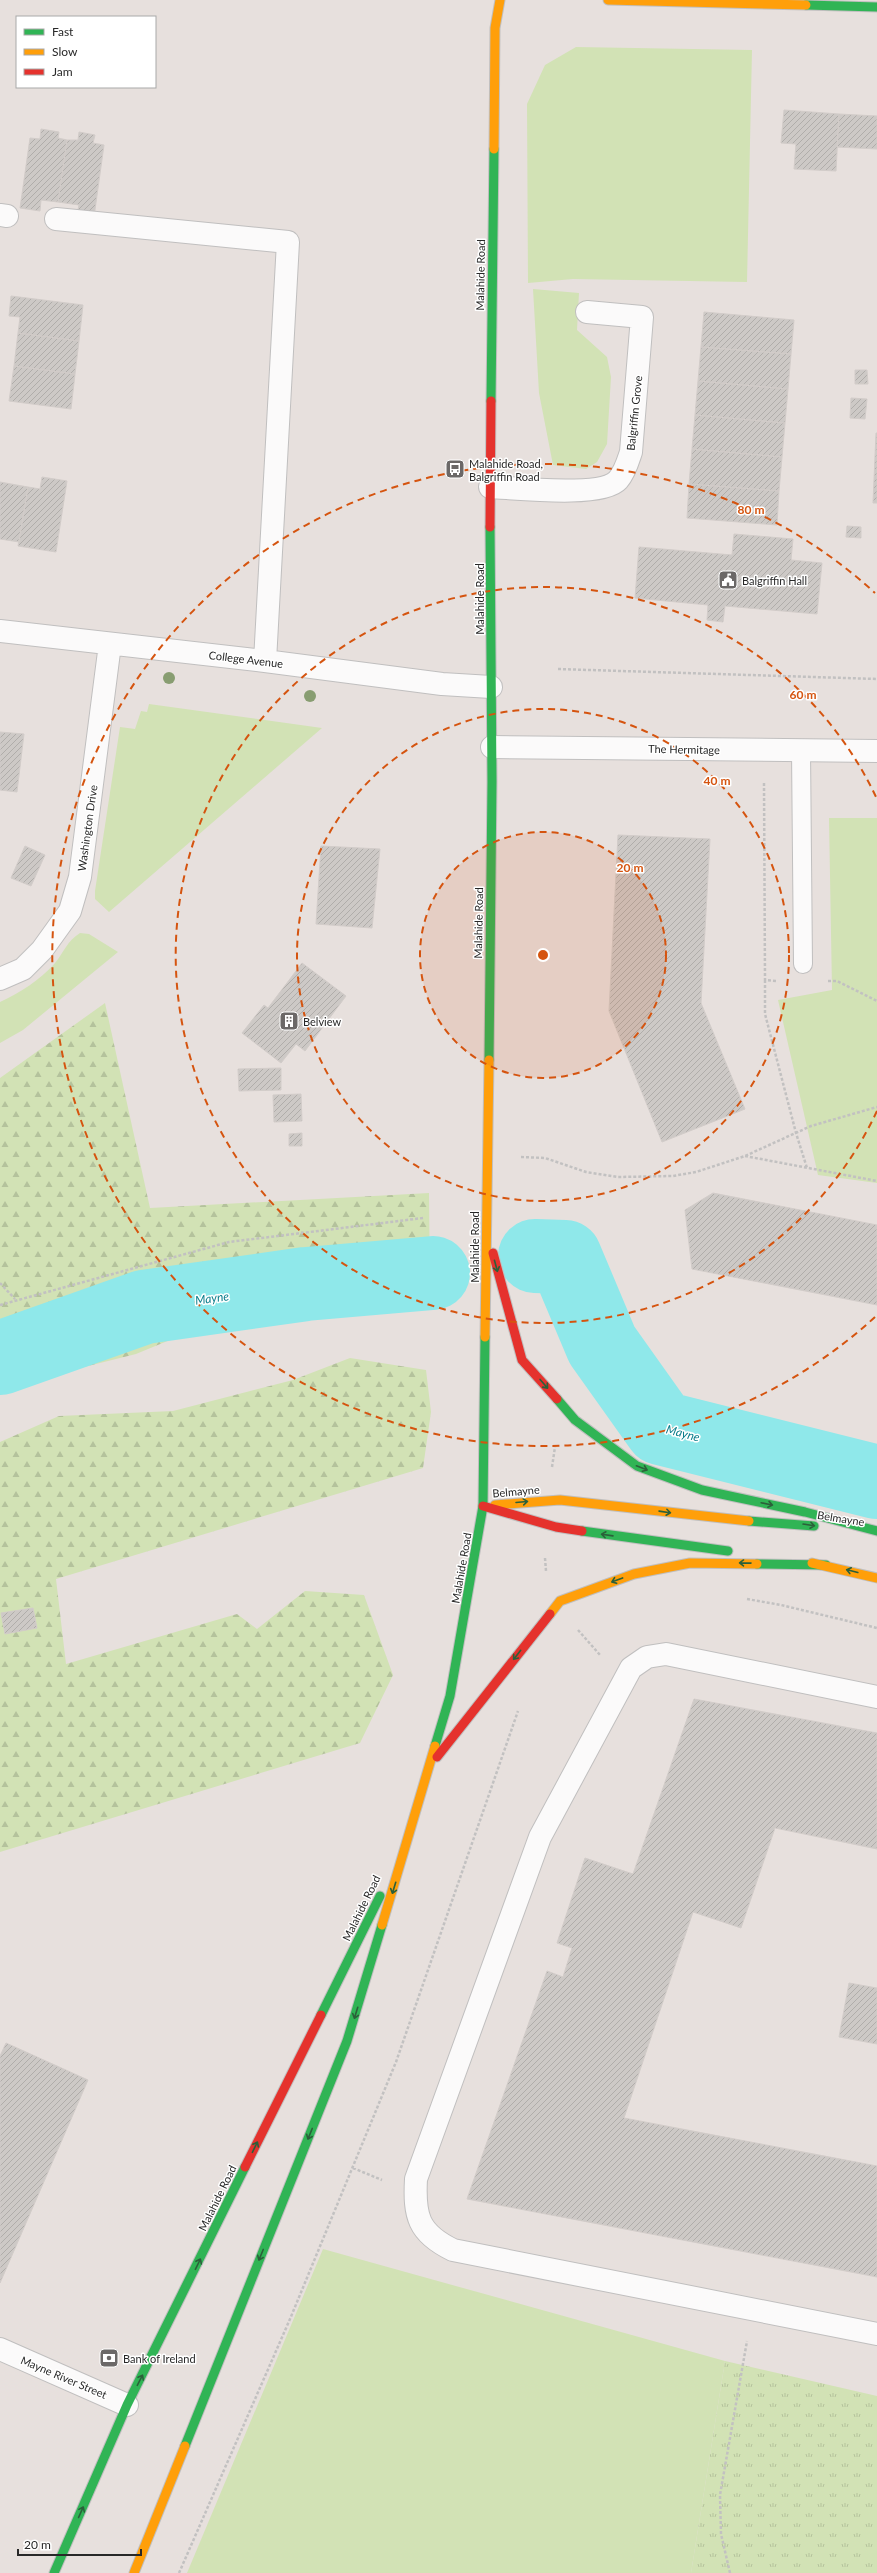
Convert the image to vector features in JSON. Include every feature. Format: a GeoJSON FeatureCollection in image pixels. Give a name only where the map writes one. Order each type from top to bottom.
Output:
{"type":"FeatureCollection","features":[{"type":"Feature","properties":{"kind":"main road","name":"Malahide Road"},"geometry":{"type":"LineString","coordinates":[[134,2573],[347,2041],[409,1838],[450,1696],[483,1506],[492,747],[490,487],[495,36],[500,0]]}},
{"type":"Feature","properties":{"kind":"main road"},"geometry":{"type":"LineString","coordinates":[[608,0],[877,8]]}},
{"type":"Feature","properties":{"kind":"main road"},"geometry":{"type":"LineString","coordinates":[[486,1229],[522,1360],[576,1420],[637,1466],[702,1490],[805,1512],[877,1531]]}},
{"type":"Feature","properties":{"kind":"main road","name":"Belmayne"},"geometry":{"type":"LineString","coordinates":[[483,1506],[560,1500],[694,1516],[802,1524],[877,1536]]}},
{"type":"Feature","properties":{"kind":"main road","name":"Belmayne"},"geometry":{"type":"LineString","coordinates":[[483,1506],[556,1527],[826,1565],[877,1578]]}},
{"type":"Feature","properties":{"kind":"main road"},"geometry":{"type":"LineString","coordinates":[[430,1766],[560,1601],[634,1574],[690,1563],[826,1565]]}},
{"type":"Feature","properties":{"kind":"main road","name":"Malahide Road"},"geometry":{"type":"LineString","coordinates":[[54,2573],[127,2405],[409,1838]]}},
{"type":"Feature","properties":{"kind":"street"},"geometry":{"type":"LineString","coordinates":[[56,219],[288,242],[265,661]]}},
{"type":"Feature","properties":{"kind":"street","name":"Balgriffin Grove"},"geometry":{"type":"LineString","coordinates":[[490,487],[586,491],[603,488],[618,480],[626,466],[631,452],[642,317],[587,312]]}},
{"type":"Feature","properties":{"kind":"street","name":"College Avenue"},"geometry":{"type":"LineString","coordinates":[[0,631],[265,661],[442,684],[491,687]]}},
{"type":"Feature","properties":{"kind":"street","name":"Washington Drive"},"geometry":{"type":"LineString","coordinates":[[0,979],[23,969],[42,950],[70,911],[80,877],[110,644]]}},
{"type":"Feature","properties":{"kind":"street","name":"The Hermitage"},"geometry":{"type":"LineString","coordinates":[[492,747],[877,751]]}},
{"type":"Feature","properties":{"kind":"street"},"geometry":{"type":"LineString","coordinates":[[877,1697],[666,1654],[647,1657],[631,1668],[540,1837],[416,2179],[415,2204],[422,2225],[434,2240],[453,2250],[877,2334]]}},
{"type":"Feature","properties":{"kind":"street","name":"Mayne River Street"},"geometry":{"type":"LineString","coordinates":[[0,2349],[127,2405]]}},
{"type":"Feature","properties":{"kind":"lane"},"geometry":{"type":"LineString","coordinates":[[801,750],[803,964]]}},
{"type":"Feature","properties":{"kind":"path"},"geometry":{"type":"LineString","coordinates":[[558,669],[877,679]]}},
{"type":"Feature","properties":{"kind":"path"},"geometry":{"type":"LineString","coordinates":[[765,980],[765,1014],[796,1132],[808,1168]]}},
{"type":"Feature","properties":{"kind":"path"},"geometry":{"type":"LineString","coordinates":[[486,1157],[545,1158],[586,1172],[618,1177],[673,1176],[696,1172],[744,1156],[811,1126],[877,1107]]}},
{"type":"Feature","properties":{"kind":"path"},"geometry":{"type":"LineString","coordinates":[[744,1156],[877,1181]]}},
{"type":"Feature","properties":{"kind":"path"},"geometry":{"type":"LineString","coordinates":[[0,1305],[15,1299],[229,1242],[423,1218]]}},
{"type":"Feature","properties":{"kind":"path"},"geometry":{"type":"LineString","coordinates":[[0,1283],[15,1299]]}},
{"type":"Feature","properties":{"kind":"path"},"geometry":{"type":"LineString","coordinates":[[551,1471],[558,1441]]}},
{"type":"Feature","properties":{"kind":"path"},"geometry":{"type":"LineString","coordinates":[[545,1551],[546,1579]]}},
{"type":"Feature","properties":{"kind":"path"},"geometry":{"type":"LineString","coordinates":[[730,2573],[721,2534],[720,2495],[753,2309]]}},
{"type":"Feature","properties":{"kind":"green space"},"geometry":{"type":"Polygon","coordinates":[[[576,47],[752,50],[747,282],[573,279],[528,283],[527,104],[545,65],[576,47]]]}},
{"type":"Feature","properties":{"kind":"green space"},"geometry":{"type":"Polygon","coordinates":[[[533,289],[579,293],[577,330],[607,357],[611,377],[607,444],[597,462],[586,469],[553,465],[539,393],[533,289]]]}},
{"type":"Feature","properties":{"kind":"green space"},"geometry":{"type":"Polygon","coordinates":[[[149,704],[322,728],[109,912],[95,899],[95,891],[120,727],[135,729],[141,711],[147,712],[149,704]]]}},
{"type":"Feature","properties":{"kind":"green space"},"geometry":{"type":"Polygon","coordinates":[[[829,818],[877,818],[877,1183],[818,1175],[778,1000],[832,990],[829,818]]]}},
{"type":"Feature","properties":{"kind":"green space"},"geometry":{"type":"Polygon","coordinates":[[[80,933],[89,934],[118,952],[23,1030],[0,1043],[0,1002],[22,990],[43,975],[55,963],[72,940],[80,933]]]}},
{"type":"Feature","properties":{"kind":"green space"},"geometry":{"type":"Polygon","coordinates":[[[105,1003],[150,1208],[429,1193],[430,1292],[418,1298],[216,1321],[136,1354],[64,1372],[0,1395],[0,1078],[105,1003]]]}},
{"type":"Feature","properties":{"kind":"green space"},"geometry":{"type":"Polygon","coordinates":[[[350,1358],[426,1370],[431,1412],[423,1468],[56,1579],[66,1664],[237,1614],[257,1629],[305,1591],[364,1595],[393,1675],[360,1743],[0,1852],[0,1442],[59,1416],[173,1411],[293,1380],[350,1358]]]}},
{"type":"Feature","properties":{"kind":"green space"},"geometry":{"type":"Polygon","coordinates":[[[323,2249],[725,2361],[691,2573],[187,2573],[323,2249]]]}},
{"type":"Feature","properties":{"kind":"green space"},"geometry":{"type":"Polygon","coordinates":[[[725,2361],[877,2396],[877,2573],[691,2573],[725,2361]]]}},
{"type":"Feature","properties":{"kind":"building"},"geometry":{"type":"Polygon","coordinates":[[[784,110],[839,114],[836,171],[794,169],[796,144],[781,143],[784,110]]]}},
{"type":"Feature","properties":{"kind":"building"},"geometry":{"type":"Polygon","coordinates":[[[839,114],[877,116],[877,149],[837,147],[839,114]]]}},
{"type":"Feature","properties":{"kind":"building"},"geometry":{"type":"Polygon","coordinates":[[[41,129],[59,132],[58,138],[67,140],[58,202],[41,200],[40,211],[20,208],[30,138],[40,139],[41,129]]]}},
{"type":"Feature","properties":{"kind":"building"},"geometry":{"type":"Polygon","coordinates":[[[79,132],[95,135],[93,143],[104,145],[94,217],[77,214],[79,205],[58,202],[67,140],[78,140],[79,132]]]}},
{"type":"Feature","properties":{"kind":"building"},"geometry":{"type":"Polygon","coordinates":[[[11,296],[83,305],[79,341],[18,333],[20,317],[9,316],[11,296]]]}},
{"type":"Feature","properties":{"kind":"building"},"geometry":{"type":"Polygon","coordinates":[[[704,312],[794,320],[791,354],[701,347],[704,312]]]}},
{"type":"Feature","properties":{"kind":"building"},"geometry":{"type":"Polygon","coordinates":[[[18,333],[79,341],[75,374],[14,366],[18,333]]]}},
{"type":"Feature","properties":{"kind":"building"},"geometry":{"type":"Polygon","coordinates":[[[701,347],[791,354],[788,389],[698,381],[701,347]]]}},
{"type":"Feature","properties":{"kind":"building"},"geometry":{"type":"Polygon","coordinates":[[[14,366],[75,374],[71,409],[9,401],[14,366]]]}},
{"type":"Feature","properties":{"kind":"building"},"geometry":{"type":"Polygon","coordinates":[[[855,370],[867,370],[868,384],[855,384],[855,370]]]}},
{"type":"Feature","properties":{"kind":"building"},"geometry":{"type":"Polygon","coordinates":[[[698,381],[788,389],[785,423],[695,415],[698,381]]]}},
{"type":"Feature","properties":{"kind":"building"},"geometry":{"type":"Polygon","coordinates":[[[851,398],[867,399],[865,419],[850,418],[851,398]]]}},
{"type":"Feature","properties":{"kind":"building"},"geometry":{"type":"Polygon","coordinates":[[[695,415],[785,423],[782,457],[692,449],[695,415]]]}},
{"type":"Feature","properties":{"kind":"building"},"geometry":{"type":"Polygon","coordinates":[[[876,433],[877,503],[873,503],[876,433]]]}},
{"type":"Feature","properties":{"kind":"building"},"geometry":{"type":"Polygon","coordinates":[[[692,449],[782,457],[779,491],[689,484],[692,449]]]}},
{"type":"Feature","properties":{"kind":"building"},"geometry":{"type":"Polygon","coordinates":[[[42,477],[67,481],[56,552],[18,546],[28,487],[40,489],[42,477]]]}},
{"type":"Feature","properties":{"kind":"building"},"geometry":{"type":"Polygon","coordinates":[[[0,482],[28,487],[19,542],[0,539],[0,482]]]}},
{"type":"Feature","properties":{"kind":"building"},"geometry":{"type":"Polygon","coordinates":[[[689,484],[779,491],[777,525],[687,518],[689,484]]]}},
{"type":"Feature","properties":{"kind":"building"},"geometry":{"type":"Polygon","coordinates":[[[847,526],[861,527],[861,538],[846,537],[847,526]]]}},
{"type":"Feature","properties":{"kind":"building","name":"Balgriffin Hall"},"geometry":{"type":"Polygon","coordinates":[[[734,534],[793,539],[791,560],[822,563],[817,614],[725,606],[723,622],[707,620],[708,605],[635,598],[639,547],[732,555],[734,534]]]}},
{"type":"Feature","properties":{"kind":"building"},"geometry":{"type":"Polygon","coordinates":[[[0,732],[24,734],[17,792],[0,790],[0,732]]]}},
{"type":"Feature","properties":{"kind":"building"},"geometry":{"type":"Polygon","coordinates":[[[618,835],[710,839],[701,1003],[745,1109],[662,1142],[609,1011],[618,835]]]}},
{"type":"Feature","properties":{"kind":"building"},"geometry":{"type":"Polygon","coordinates":[[[25,846],[45,855],[31,886],[11,878],[25,846]]]}},
{"type":"Feature","properties":{"kind":"building"},"geometry":{"type":"Polygon","coordinates":[[[321,846],[380,849],[372,928],[316,924],[321,846]]]}},
{"type":"Feature","properties":{"kind":"building","name":"Belview"},"geometry":{"type":"Polygon","coordinates":[[[302,963],[346,996],[305,1051],[296,1044],[281,1063],[242,1033],[264,1005],[268,1008],[302,963]]]}},
{"type":"Feature","properties":{"kind":"building"},"geometry":{"type":"Polygon","coordinates":[[[281,1068],[281,1090],[239,1091],[238,1069],[281,1068]]]}},
{"type":"Feature","properties":{"kind":"building"},"geometry":{"type":"Polygon","coordinates":[[[301,1094],[302,1121],[274,1122],[273,1095],[301,1094]]]}},
{"type":"Feature","properties":{"kind":"building"},"geometry":{"type":"Polygon","coordinates":[[[302,1133],[302,1146],[289,1146],[289,1134],[302,1133]]]}},
{"type":"Feature","properties":{"kind":"building"},"geometry":{"type":"Polygon","coordinates":[[[713,1193],[877,1225],[877,1305],[692,1269],[685,1210],[713,1193]]]}},
{"type":"Feature","properties":{"kind":"building"},"geometry":{"type":"Polygon","coordinates":[[[33,1608],[37,1628],[5,1634],[1,1613],[33,1608]]]}},
{"type":"Feature","properties":{"kind":"building"},"geometry":{"type":"Polygon","coordinates":[[[694,1699],[877,1733],[877,1849],[775,1828],[741,1928],[693,1912],[624,2118],[877,2166],[877,2277],[467,2199],[547,1971],[563,1977],[572,1948],[557,1943],[585,1858],[633,1874],[694,1699]]]}},
{"type":"Feature","properties":{"kind":"building"},"geometry":{"type":"Polygon","coordinates":[[[849,1983],[877,1988],[877,2044],[839,2037],[849,1983]]]}},
{"type":"Feature","properties":{"kind":"building"},"geometry":{"type":"Polygon","coordinates":[[[6,2043],[88,2080],[0,2283],[0,2056],[6,2043]]]}},
{"type":"Feature","properties":{"kind":"waterway","name":"Mayne"},"geometry":{"type":"LineString","coordinates":[[535,1256],[565,1257],[602,1345],[661,1428],[877,1482]]}},
{"type":"Feature","properties":{"kind":"waterway","name":"Mayne"},"geometry":{"type":"LineString","coordinates":[[0,1358],[144,1307],[306,1284],[433,1273]]}},
{"type":"Feature","properties":{"kind":"traffic: fast"},"geometry":{"type":"LineString","coordinates":[[806,5],[877,7]]}},
{"type":"Feature","properties":{"kind":"traffic: fast"},"geometry":{"type":"LineString","coordinates":[[491,401],[494,149]]}},
{"type":"Feature","properties":{"kind":"traffic: fast"},"geometry":{"type":"LineString","coordinates":[[489,1060],[492,782],[490,527]]}},
{"type":"Feature","properties":{"kind":"traffic: fast"},"geometry":{"type":"LineString","coordinates":[[435,1746],[450,1696],[483,1506],[485,1337]]}},
{"type":"Feature","properties":{"kind":"traffic: fast"},"geometry":{"type":"LineString","coordinates":[[557,1399],[575,1420],[637,1466],[702,1490],[805,1512],[877,1531]]}},
{"type":"Feature","properties":{"kind":"traffic: fast"},"geometry":{"type":"LineString","coordinates":[[749,1521],[814,1526]]}},
{"type":"Feature","properties":{"kind":"traffic: fast"},"geometry":{"type":"LineString","coordinates":[[582,1531],[728,1551]]}},
{"type":"Feature","properties":{"kind":"traffic: fast"},"geometry":{"type":"LineString","coordinates":[[757,1564],[826,1565]]}},
{"type":"Feature","properties":{"kind":"traffic: fast"},"geometry":{"type":"LineString","coordinates":[[321,2015],[380,1896]]}},
{"type":"Feature","properties":{"kind":"traffic: fast"},"geometry":{"type":"LineString","coordinates":[[185,2446],[347,2041],[382,1925]]}},
{"type":"Feature","properties":{"kind":"traffic: fast"},"geometry":{"type":"LineString","coordinates":[[54,2573],[127,2405],[245,2167]]}},
{"type":"Feature","properties":{"kind":"traffic: slow"},"geometry":{"type":"LineString","coordinates":[[494,149],[495,28],[500,0]]}},
{"type":"Feature","properties":{"kind":"traffic: slow"},"geometry":{"type":"LineString","coordinates":[[608,0],[806,5]]}},
{"type":"Feature","properties":{"kind":"traffic: slow"},"geometry":{"type":"LineString","coordinates":[[485,1337],[489,1060]]}},
{"type":"Feature","properties":{"kind":"traffic: slow"},"geometry":{"type":"LineString","coordinates":[[495,1505],[560,1500],[749,1521]]}},
{"type":"Feature","properties":{"kind":"traffic: slow"},"geometry":{"type":"LineString","coordinates":[[550,1614],[560,1601],[634,1574],[690,1563],[757,1564]]}},
{"type":"Feature","properties":{"kind":"traffic: slow"},"geometry":{"type":"LineString","coordinates":[[812,1563],[877,1578]]}},
{"type":"Feature","properties":{"kind":"traffic: slow"},"geometry":{"type":"LineString","coordinates":[[382,1925],[435,1746]]}},
{"type":"Feature","properties":{"kind":"traffic: slow"},"geometry":{"type":"LineString","coordinates":[[134,2573],[185,2446]]}},
{"type":"Feature","properties":{"kind":"traffic: jam"},"geometry":{"type":"LineString","coordinates":[[490,527],[491,401]]}},
{"type":"Feature","properties":{"kind":"traffic: jam"},"geometry":{"type":"LineString","coordinates":[[493,1253],[522,1360],[557,1399]]}},
{"type":"Feature","properties":{"kind":"traffic: jam"},"geometry":{"type":"LineString","coordinates":[[483,1506],[556,1527],[582,1531]]}},
{"type":"Feature","properties":{"kind":"traffic: jam"},"geometry":{"type":"LineString","coordinates":[[437,1757],[550,1614]]}},
{"type":"Feature","properties":{"kind":"traffic: jam"},"geometry":{"type":"LineString","coordinates":[[245,2167],[321,2015]]}},
{"type":"Feature","properties":{"kind":"place","name":"Malahide Road, Balgriffin Road"},"geometry":{"type":"Point","coordinates":[455,469]}},
{"type":"Feature","properties":{"kind":"place","name":"Balgriffin Hall"},"geometry":{"type":"Point","coordinates":[728,580]}},
{"type":"Feature","properties":{"kind":"place","name":"Belview"},"geometry":{"type":"Point","coordinates":[289,1021]}},
{"type":"Feature","properties":{"kind":"place","name":"Bank of Ireland"},"geometry":{"type":"Point","coordinates":[109,2358]}}]}
